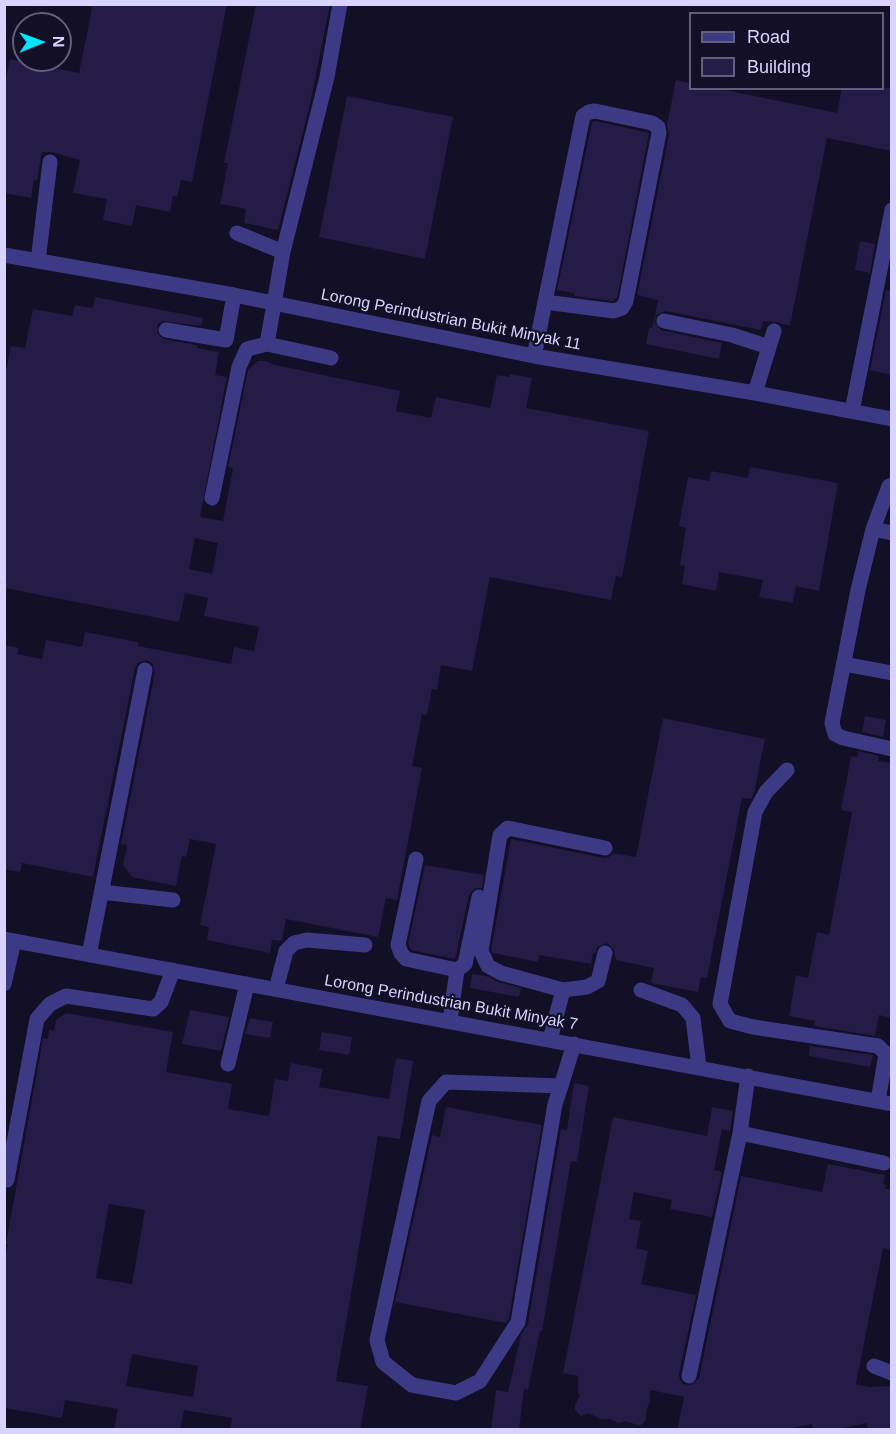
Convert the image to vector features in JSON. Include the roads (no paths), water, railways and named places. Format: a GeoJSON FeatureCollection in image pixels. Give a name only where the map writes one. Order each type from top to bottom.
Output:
{"type":"FeatureCollection","features":[{"type":"Feature","properties":{"kind":"street"},"geometry":{"type":"LineString","coordinates":[[267,344],[283,252],[327,77],[340,4]]}},
{"type":"Feature","properties":{"kind":"street"},"geometry":{"type":"LineString","coordinates":[[534,356],[545,302],[583,116],[596,111],[652,123],[658,127],[659,133],[626,301],[621,308],[614,311],[545,302]]}},
{"type":"Feature","properties":{"kind":"street"},"geometry":{"type":"LineString","coordinates":[[38,261],[50,162]]}},
{"type":"Feature","properties":{"kind":"street"},"geometry":{"type":"LineString","coordinates":[[852,411],[891,210]]}},
{"type":"Feature","properties":{"kind":"street"},"geometry":{"type":"LineString","coordinates":[[237,233],[283,252]]}},
{"type":"Feature","properties":{"kind":"street","name":"Lorong Perindustrian Bukit Minyak 11"},"geometry":{"type":"LineString","coordinates":[[4,255],[234,295],[534,356],[755,393],[891,419]]}},
{"type":"Feature","properties":{"kind":"street"},"geometry":{"type":"LineString","coordinates":[[166,330],[226,340],[234,295]]}},
{"type":"Feature","properties":{"kind":"street"},"geometry":{"type":"LineString","coordinates":[[664,321],[732,335],[769,347]]}},
{"type":"Feature","properties":{"kind":"street"},"geometry":{"type":"LineString","coordinates":[[755,393],[774,331]]}},
{"type":"Feature","properties":{"kind":"street"},"geometry":{"type":"LineString","coordinates":[[212,498],[239,367],[247,349],[267,344],[331,358]]}},
{"type":"Feature","properties":{"kind":"street"},"geometry":{"type":"LineString","coordinates":[[891,485],[873,529],[858,590],[832,723],[835,734],[843,738],[891,749]]}},
{"type":"Feature","properties":{"kind":"street"},"geometry":{"type":"LineString","coordinates":[[873,529],[891,533]]}},
{"type":"Feature","properties":{"kind":"street"},"geometry":{"type":"LineString","coordinates":[[844,664],[891,673]]}},
{"type":"Feature","properties":{"kind":"street"},"geometry":{"type":"LineString","coordinates":[[89,955],[146,670]]}},
{"type":"Feature","properties":{"kind":"street"},"geometry":{"type":"LineString","coordinates":[[787,770],[766,792],[755,812],[720,1004],[730,1021],[753,1027],[878,1046],[886,1054],[885,1102]]}},
{"type":"Feature","properties":{"kind":"street"},"geometry":{"type":"LineString","coordinates":[[604,953],[598,981],[587,987],[563,990],[501,973],[488,966],[481,951],[500,835],[508,828],[605,848]]}},
{"type":"Feature","properties":{"kind":"street"},"geometry":{"type":"LineString","coordinates":[[417,860],[398,945],[406,959],[456,970],[465,964],[479,897]]}},
{"type":"Feature","properties":{"kind":"street"},"geometry":{"type":"LineString","coordinates":[[101,892],[173,900]]}},
{"type":"Feature","properties":{"kind":"street"},"geometry":{"type":"LineString","coordinates":[[4,984],[9,940]]}},
{"type":"Feature","properties":{"kind":"street","name":"Lorong Perindustrian Bukit Minyak 7"},"geometry":{"type":"LineString","coordinates":[[9,940],[885,1102]]}},
{"type":"Feature","properties":{"kind":"street"},"geometry":{"type":"LineString","coordinates":[[276,989],[286,951],[294,943],[307,940],[365,945]]}},
{"type":"Feature","properties":{"kind":"street"},"geometry":{"type":"LineString","coordinates":[[7,1180],[37,1019],[50,1004],[66,996],[153,1009],[161,1002],[173,970]]}},
{"type":"Feature","properties":{"kind":"street"},"geometry":{"type":"LineString","coordinates":[[450,1021],[456,970]]}},
{"type":"Feature","properties":{"kind":"street"},"geometry":{"type":"LineString","coordinates":[[228,1064],[247,984]]}},
{"type":"Feature","properties":{"kind":"street"},"geometry":{"type":"LineString","coordinates":[[550,1040],[563,990]]}},
{"type":"Feature","properties":{"kind":"street"},"geometry":{"type":"LineString","coordinates":[[641,990],[682,1005],[693,1018],[699,1067]]}},
{"type":"Feature","properties":{"kind":"street"},"geometry":{"type":"LineString","coordinates":[[561,1086],[446,1082],[429,1101],[377,1340],[383,1362],[412,1385],[456,1393],[480,1381],[518,1322],[555,1104],[561,1086],[574,1044]]}},
{"type":"Feature","properties":{"kind":"street"},"geometry":{"type":"LineString","coordinates":[[689,1376],[740,1133],[748,1077]]}},
{"type":"Feature","properties":{"kind":"street"},"geometry":{"type":"LineString","coordinates":[[740,1133],[884,1163]]}},
{"type":"Feature","properties":{"kind":"street"},"geometry":{"type":"LineString","coordinates":[[874,1366],[891,1373]]}}]}
